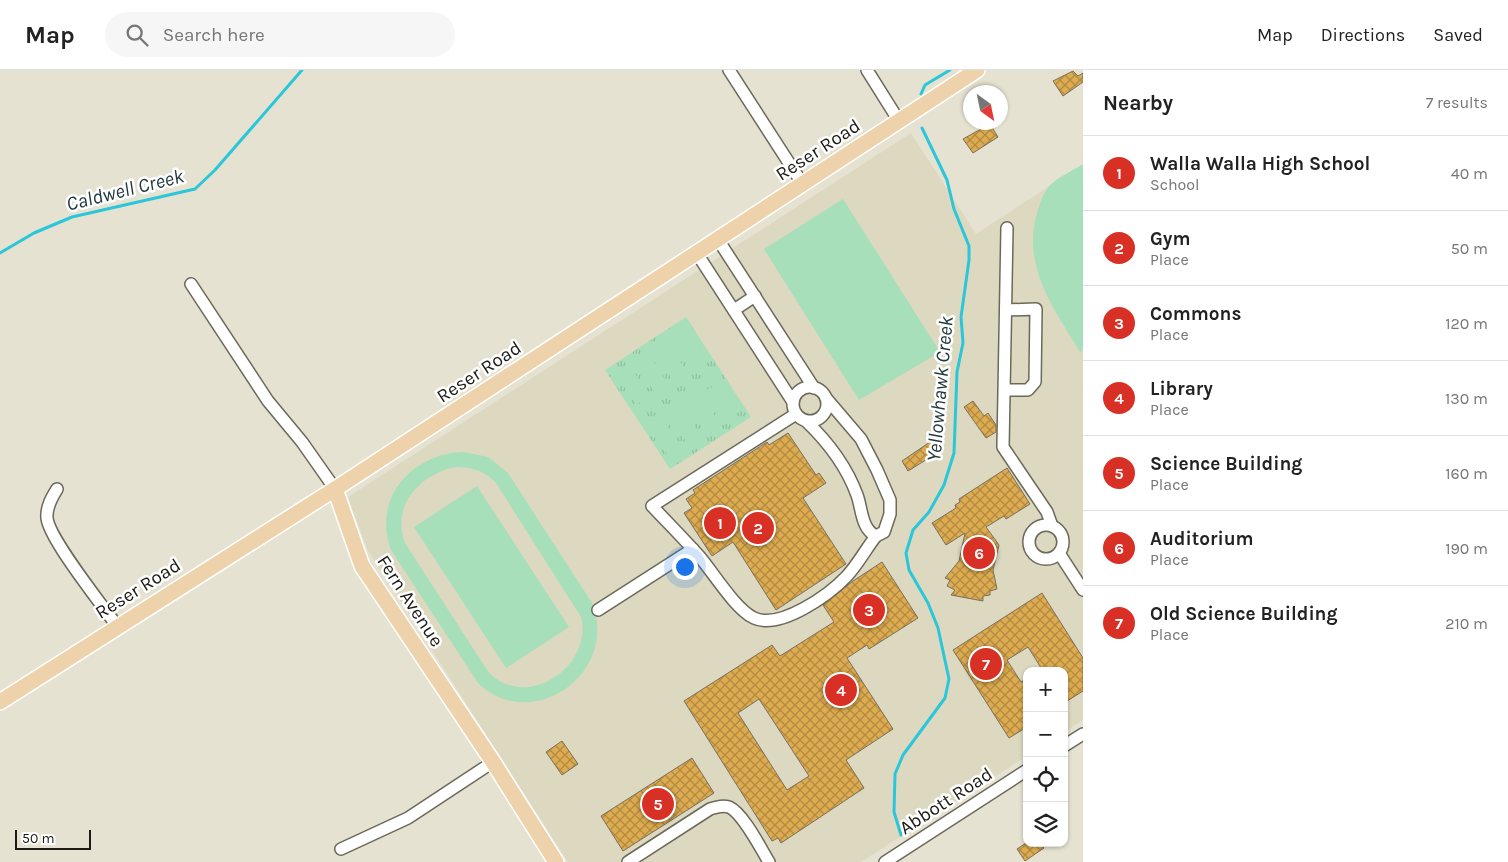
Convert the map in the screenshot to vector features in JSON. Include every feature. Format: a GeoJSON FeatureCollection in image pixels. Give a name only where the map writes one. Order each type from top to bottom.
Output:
{"type":"FeatureCollection","features":[{"type":"Feature","properties":{"kind":"main road","name":"Reser Road"},"geometry":{"type":"LineString","coordinates":[[0,702],[335,489],[977,70]]}},
{"type":"Feature","properties":{"kind":"main road","name":"Fern Avenue"},"geometry":{"type":"LineString","coordinates":[[335,489],[362,566],[493,762],[556,862]]}},
{"type":"Feature","properties":{"kind":"street"},"geometry":{"type":"LineString","coordinates":[[728,70],[802,183]]}},
{"type":"Feature","properties":{"kind":"street"},"geometry":{"type":"LineString","coordinates":[[867,70],[899,121]]}},
{"type":"Feature","properties":{"kind":"street"},"geometry":{"type":"LineString","coordinates":[[1007,228],[1003,447],[1047,512],[1052,526],[1062,538],[1059,553],[1083,590]]}},
{"type":"Feature","properties":{"kind":"street"},"geometry":{"type":"LineString","coordinates":[[718,238],[814,388]]}},
{"type":"Feature","properties":{"kind":"street"},"geometry":{"type":"LineString","coordinates":[[696,252],[793,402],[801,418],[828,443],[842,463],[857,495],[867,529],[876,536]]}},
{"type":"Feature","properties":{"kind":"street","name":"Fern Avenue"},"geometry":{"type":"LineString","coordinates":[[191,284],[268,401],[308,449],[335,489]]}},
{"type":"Feature","properties":{"kind":"street"},"geometry":{"type":"LineString","coordinates":[[734,310],[755,296]]}},
{"type":"Feature","properties":{"kind":"street"},"geometry":{"type":"LineString","coordinates":[[1005,390],[1028,390],[1035,382],[1036,309],[1006,310]]}},
{"type":"Feature","properties":{"kind":"street"},"geometry":{"type":"LineString","coordinates":[[793,402],[802,389],[814,388],[820,390],[861,438],[890,500],[890,514],[884,532],[876,536],[854,568],[836,586],[793,614],[772,621],[760,620],[749,615],[712,574],[693,549],[652,506],[801,418],[813,421],[822,416],[827,408],[826,398]]}},
{"type":"Feature","properties":{"kind":"street"},"geometry":{"type":"LineString","coordinates":[[57,489],[48,507],[48,524],[93,594],[117,626]]}},
{"type":"Feature","properties":{"kind":"street"},"geometry":{"type":"LineString","coordinates":[[1052,526],[1037,528],[1030,536],[1029,546],[1035,555],[1045,559],[1059,553]]}},
{"type":"Feature","properties":{"kind":"street"},"geometry":{"type":"LineString","coordinates":[[598,610],[693,549]]}},
{"type":"Feature","properties":{"kind":"street"},"geometry":{"type":"LineString","coordinates":[[1068,743],[1083,734]]}},
{"type":"Feature","properties":{"kind":"street"},"geometry":{"type":"LineString","coordinates":[[340,849],[408,818],[493,762]]}},
{"type":"Feature","properties":{"kind":"street","name":"Abbott Road"},"geometry":{"type":"LineString","coordinates":[[884,862],[1023,773]]}},
{"type":"Feature","properties":{"kind":"street"},"geometry":{"type":"LineString","coordinates":[[628,862],[710,809],[721,806],[731,808],[739,815],[769,862]]}},
{"type":"Feature","properties":{"kind":"shaded area"},"geometry":{"type":"Polygon","coordinates":[[[911,133],[976,234],[1083,164],[1083,720],[1068,729],[1068,667],[1023,667],[1023,759],[861,862],[568,862],[367,549],[348,497],[911,133]]]}},
{"type":"Feature","properties":{"kind":"green space"},"geometry":{"type":"Polygon","coordinates":[[[1083,164],[1083,350],[1080,352],[1044,288],[1034,254],[1033,236],[1036,217],[1046,191],[1055,181],[1083,164]]]}},
{"type":"Feature","properties":{"kind":"green space"},"geometry":{"type":"Polygon","coordinates":[[[843,199],[940,352],[859,400],[764,249],[843,199]]]}},
{"type":"Feature","properties":{"kind":"green space"},"geometry":{"type":"Polygon","coordinates":[[[686,317],[751,417],[670,469],[605,370],[686,317]]]}},
{"type":"Feature","properties":{"kind":"green space"},"geometry":{"type":"Polygon","coordinates":[[[687,329],[706,359],[693,367],[674,337],[687,329]]]}},
{"type":"Feature","properties":{"kind":"green space"},"geometry":{"type":"Polygon","coordinates":[[[667,341],[687,372],[673,380],[654,350],[667,341]]]}},
{"type":"Feature","properties":{"kind":"green space"},"geometry":{"type":"Polygon","coordinates":[[[649,354],[668,384],[655,393],[636,363],[649,354]]]}},
{"type":"Feature","properties":{"kind":"green space"},"geometry":{"type":"Polygon","coordinates":[[[630,366],[649,396],[636,405],[617,375],[630,366]]]}},
{"type":"Feature","properties":{"kind":"green space"},"geometry":{"type":"Polygon","coordinates":[[[720,382],[739,412],[726,420],[707,390],[720,382]]]}},
{"type":"Feature","properties":{"kind":"green space"},"geometry":{"type":"Polygon","coordinates":[[[701,394],[720,424],[707,432],[688,402],[701,394]]]}},
{"type":"Feature","properties":{"kind":"green space"},"geometry":{"type":"Polygon","coordinates":[[[682,406],[701,436],[688,445],[669,415],[682,406]]]}},
{"type":"Feature","properties":{"kind":"green space"},"geometry":{"type":"Polygon","coordinates":[[[663,419],[682,449],[669,457],[650,427],[663,419]]]}},
{"type":"Feature","properties":{"kind":"green space"},"geometry":{"type":"Polygon","coordinates":[[[463,452],[488,457],[508,473],[592,603],[597,629],[594,652],[582,673],[566,689],[545,699],[523,702],[500,697],[478,683],[391,550],[387,531],[387,513],[392,497],[400,483],[412,470],[427,461],[444,455],[463,452]],[[456,467],[431,476],[412,493],[405,504],[402,516],[405,543],[489,673],[505,684],[522,687],[538,685],[554,678],[567,666],[577,652],[582,635],[581,617],[496,483],[483,473],[456,467]]]}},
{"type":"Feature","properties":{"kind":"green space"},"geometry":{"type":"Polygon","coordinates":[[[477,486],[569,627],[506,668],[414,527],[477,486]]]}},
{"type":"Feature","properties":{"kind":"building"},"geometry":{"type":"Polygon","coordinates":[[[1073,71],[1078,76],[1083,73],[1083,82],[1063,96],[1053,81],[1073,71]]]}},
{"type":"Feature","properties":{"kind":"building"},"geometry":{"type":"Polygon","coordinates":[[[979,130],[994,130],[998,137],[973,153],[963,139],[979,130]]]}},
{"type":"Feature","properties":{"kind":"building"},"geometry":{"type":"Polygon","coordinates":[[[973,401],[984,416],[988,413],[996,425],[996,432],[986,438],[964,407],[973,401]]]}},
{"type":"Feature","properties":{"kind":"building"},"geometry":{"type":"Polygon","coordinates":[[[788,433],[816,475],[819,473],[826,483],[803,498],[846,564],[776,610],[733,542],[712,556],[684,513],[692,508],[686,499],[695,493],[693,490],[767,442],[769,445],[788,433]]]}},
{"type":"Feature","properties":{"kind":"building"},"geometry":{"type":"Polygon","coordinates":[[[930,442],[937,453],[908,471],[902,461],[930,442]]]}},
{"type":"Feature","properties":{"kind":"building"},"geometry":{"type":"Polygon","coordinates":[[[1007,468],[1030,504],[1006,519],[1004,516],[986,527],[999,545],[993,570],[997,589],[990,591],[990,595],[983,596],[983,601],[951,595],[955,590],[947,586],[950,580],[945,578],[959,561],[965,533],[946,545],[932,523],[956,508],[955,505],[960,502],[959,499],[1007,468]]]}},
{"type":"Feature","properties":{"kind":"building"},"geometry":{"type":"Polygon","coordinates":[[[882,562],[918,618],[869,649],[867,645],[847,658],[893,729],[846,760],[864,788],[781,843],[778,838],[772,841],[684,701],[772,645],[780,656],[834,622],[823,605],[853,581],[882,562]],[[759,699],[738,713],[787,790],[809,776],[759,699]]]}},
{"type":"Feature","properties":{"kind":"building"},"geometry":{"type":"Polygon","coordinates":[[[1042,593],[1083,658],[1083,691],[1068,700],[1068,667],[1040,667],[1028,647],[1007,660],[1021,682],[1023,681],[1023,729],[1009,738],[953,650],[1042,593]]]}},
{"type":"Feature","properties":{"kind":"building"},"geometry":{"type":"Polygon","coordinates":[[[562,741],[578,764],[562,775],[546,752],[562,741]]]}},
{"type":"Feature","properties":{"kind":"building"},"geometry":{"type":"Polygon","coordinates":[[[692,758],[714,793],[623,851],[601,816],[692,758]]]}},
{"type":"Feature","properties":{"kind":"building"},"geometry":{"type":"Polygon","coordinates":[[[1023,845],[1023,847],[1044,848],[1025,861],[1017,849],[1023,845]]]}},
{"type":"Feature","properties":{"kind":"waterway","name":"Caldwell Creek"},"geometry":{"type":"LineString","coordinates":[[0,253],[34,233],[72,217],[195,189],[215,170],[302,70]]}},
{"type":"Feature","properties":{"kind":"waterway","name":"Yellowhawk Creek"},"geometry":{"type":"LineString","coordinates":[[921,94],[925,85],[950,70]]}},
{"type":"Feature","properties":{"kind":"waterway","name":"Yellowhawk Creek"},"geometry":{"type":"LineString","coordinates":[[901,835],[894,812],[895,774],[903,755],[945,698],[949,679],[938,628],[928,603],[909,570],[906,553],[913,530],[929,512],[944,485],[954,453],[957,372],[963,343],[961,317],[969,260],[969,246],[954,209],[947,180],[922,128]]}},
{"type":"Feature","properties":{"kind":"place","name":"Walla Walla High School"},"geometry":{"type":"Point","coordinates":[720,523]}},
{"type":"Feature","properties":{"kind":"place","name":"Gym"},"geometry":{"type":"Point","coordinates":[758,528]}},
{"type":"Feature","properties":{"kind":"place","name":"Auditorium"},"geometry":{"type":"Point","coordinates":[979,553]}},
{"type":"Feature","properties":{"kind":"place","name":"Commons"},"geometry":{"type":"Point","coordinates":[869,610]}},
{"type":"Feature","properties":{"kind":"place","name":"Old Science Building"},"geometry":{"type":"Point","coordinates":[986,664]}},
{"type":"Feature","properties":{"kind":"place","name":"Library"},"geometry":{"type":"Point","coordinates":[841,690]}},
{"type":"Feature","properties":{"kind":"place","name":"Science Building"},"geometry":{"type":"Point","coordinates":[658,804]}}]}
